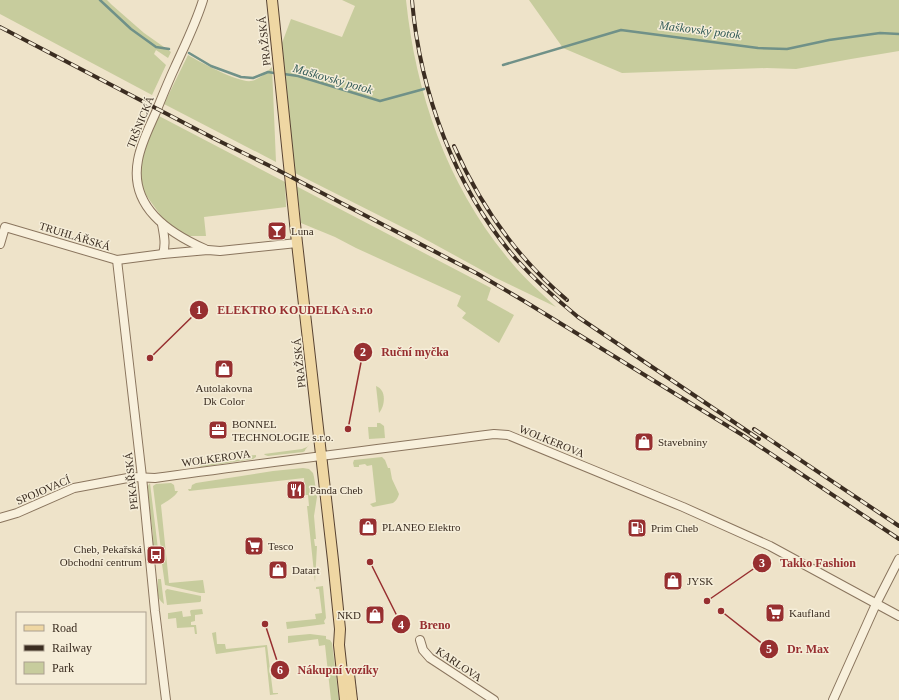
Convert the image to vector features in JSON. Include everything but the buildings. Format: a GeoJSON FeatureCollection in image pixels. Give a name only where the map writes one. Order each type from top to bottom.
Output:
{"type":"FeatureCollection","features":[{"type":"Feature","properties":{"kind":"main road","name":"PRAŽSKÁ"},"geometry":{"type":"LineString","coordinates":[[272,0],[297,243],[333,560],[340,628],[339,645],[345,700]]}},
{"type":"Feature","properties":{"kind":"main road","name":"PRAŽSKÁ"},"geometry":{"type":"LineString","coordinates":[[340,628],[345,643],[352,700]]}},
{"type":"Feature","properties":{"kind":"street","name":"TRŠNICKÁ"},"geometry":{"type":"LineString","coordinates":[[203,0],[194,27],[140,150],[137,162],[137,180],[142,198],[162,224],[188,241],[208,250]]}},
{"type":"Feature","properties":{"kind":"street"},"geometry":{"type":"LineString","coordinates":[[162,224],[165,238],[163,254]]}},
{"type":"Feature","properties":{"kind":"street","name":"TRUHLÁŘSKÁ"},"geometry":{"type":"LineString","coordinates":[[0,244],[5,227],[117,260],[163,254],[208,250],[220,251],[297,243]]}},
{"type":"Feature","properties":{"kind":"street","name":"PEKAŘSKÁ"},"geometry":{"type":"LineString","coordinates":[[117,260],[166,700]]}},
{"type":"Feature","properties":{"kind":"street","name":"WOLKEROVA"},"geometry":{"type":"LineString","coordinates":[[142,477],[155,478],[494,434],[508,435],[683,507],[770,546],[899,616]]}},
{"type":"Feature","properties":{"kind":"street","name":"SPOJOVACÍ"},"geometry":{"type":"LineString","coordinates":[[0,518],[17,513],[74,488],[133,477],[142,477]]}},
{"type":"Feature","properties":{"kind":"street"},"geometry":{"type":"LineString","coordinates":[[834,700],[876,604],[899,559]]}},
{"type":"Feature","properties":{"kind":"street","name":"KARLOVA"},"geometry":{"type":"LineString","coordinates":[[420,640],[423,650],[430,658],[494,700]]}},
{"type":"Feature","properties":{"kind":"green space"},"geometry":{"type":"Polygon","coordinates":[[[0,0],[107,0],[144,33],[171,52],[168,58],[156,50],[154,54],[166,65],[152,95],[0,14],[0,0]]]}},
{"type":"Feature","properties":{"kind":"green space"},"geometry":{"type":"Polygon","coordinates":[[[342,0],[406,0],[418,71],[427,105],[439,139],[453,171],[469,203],[489,233],[516,268],[556,307],[496,278],[414,233],[293,172],[291,131],[282,43],[291,19],[342,37],[355,6],[342,0]]]}},
{"type":"Feature","properties":{"kind":"green space"},"geometry":{"type":"Polygon","coordinates":[[[529,0],[899,0],[899,51],[796,69],[767,68],[622,73],[563,48],[529,0]]]}},
{"type":"Feature","properties":{"kind":"green space"},"geometry":{"type":"Polygon","coordinates":[[[188,55],[220,71],[245,81],[257,79],[272,67],[276,162],[164,104],[188,55]]]}},
{"type":"Feature","properties":{"kind":"green space"},"geometry":{"type":"Polygon","coordinates":[[[159,116],[285,182],[286,207],[204,217],[206,236],[183,236],[164,220],[143,191],[140,172],[142,162],[146,145],[159,116]]]}},
{"type":"Feature","properties":{"kind":"green space"},"geometry":{"type":"Polygon","coordinates":[[[296,186],[491,288],[487,300],[514,315],[499,343],[462,318],[466,313],[457,306],[461,296],[335,237],[301,223],[296,186]]]}},
{"type":"Feature","properties":{"kind":"green space"},"geometry":{"type":"Polygon","coordinates":[[[376,386],[382,391],[384,398],[383,406],[379,413],[376,386]]]}},
{"type":"Feature","properties":{"kind":"green space"},"geometry":{"type":"Polygon","coordinates":[[[377,423],[384,426],[385,438],[369,439],[368,427],[377,427],[377,423]]]}},
{"type":"Feature","properties":{"kind":"green space"},"geometry":{"type":"Polygon","coordinates":[[[309,445],[303,452],[268,456],[264,454],[302,449],[309,445]]]}},
{"type":"Feature","properties":{"kind":"green space"},"geometry":{"type":"Polygon","coordinates":[[[256,455],[253,459],[201,467],[198,464],[199,463],[202,465],[242,459],[242,456],[256,455]]]}},
{"type":"Feature","properties":{"kind":"green space"},"geometry":{"type":"Polygon","coordinates":[[[382,457],[388,468],[390,468],[392,479],[399,494],[393,503],[373,507],[370,504],[376,502],[372,465],[367,466],[365,464],[359,465],[359,467],[354,467],[353,463],[354,460],[382,457]]]}},
{"type":"Feature","properties":{"kind":"green space"},"geometry":{"type":"Polygon","coordinates":[[[303,468],[309,469],[313,473],[317,497],[314,516],[316,539],[314,539],[315,546],[317,546],[315,582],[307,506],[309,506],[308,495],[305,495],[304,478],[189,491],[188,489],[191,489],[192,485],[196,483],[303,468]]]}},
{"type":"Feature","properties":{"kind":"green space"},"geometry":{"type":"Polygon","coordinates":[[[150,483],[158,549],[155,550],[151,540],[153,535],[149,502],[146,497],[147,487],[150,483]]]}},
{"type":"Feature","properties":{"kind":"green space"},"geometry":{"type":"Polygon","coordinates":[[[171,483],[174,485],[175,491],[178,491],[173,497],[161,505],[169,583],[203,580],[205,593],[165,585],[161,557],[164,556],[163,550],[161,550],[153,486],[156,484],[171,483]]]}},
{"type":"Feature","properties":{"kind":"green space"},"geometry":{"type":"Polygon","coordinates":[[[158,579],[161,579],[164,604],[158,596],[158,579]]]}},
{"type":"Feature","properties":{"kind":"green space"},"geometry":{"type":"Polygon","coordinates":[[[323,586],[326,618],[324,621],[325,624],[287,629],[286,622],[316,619],[315,614],[322,613],[319,589],[316,589],[316,587],[323,586]]]}},
{"type":"Feature","properties":{"kind":"green space"},"geometry":{"type":"Polygon","coordinates":[[[167,589],[201,596],[201,601],[167,605],[165,591],[167,589]]]}},
{"type":"Feature","properties":{"kind":"green space"},"geometry":{"type":"Polygon","coordinates":[[[202,609],[203,614],[195,615],[195,621],[191,622],[191,625],[196,625],[197,634],[195,634],[194,627],[177,628],[176,618],[168,619],[168,613],[182,611],[183,617],[191,616],[191,610],[202,609]]]}},
{"type":"Feature","properties":{"kind":"green space"},"geometry":{"type":"Polygon","coordinates":[[[216,632],[217,644],[225,644],[226,649],[267,645],[273,693],[278,694],[270,695],[265,647],[216,654],[212,633],[216,632]]]}},
{"type":"Feature","properties":{"kind":"green space"},"geometry":{"type":"Polygon","coordinates":[[[310,634],[326,636],[326,639],[330,640],[332,643],[339,700],[331,700],[325,645],[319,646],[318,639],[288,643],[288,636],[310,634]]]}},
{"type":"Feature","properties":{"kind":"waterway","name":"Maškovský potok"},"geometry":{"type":"LineString","coordinates":[[100,0],[131,29],[156,47],[169,49]]}},
{"type":"Feature","properties":{"kind":"waterway","name":"Maškovský potok"},"geometry":{"type":"LineString","coordinates":[[503,65],[621,30],[758,48],[787,49],[829,40],[880,33],[899,34]]}},
{"type":"Feature","properties":{"kind":"waterway","name":"Maškovský potok"},"geometry":{"type":"LineString","coordinates":[[189,53],[211,66],[241,77],[253,78],[268,72],[274,73]]}},
{"type":"Feature","properties":{"kind":"waterway","name":"Maškovský potok"},"geometry":{"type":"LineString","coordinates":[[284,74],[298,76],[380,101],[424,89]]}},
{"type":"Feature","properties":{"kind":"railway"},"geometry":{"type":"LineString","coordinates":[[412,0],[416,35],[423,70],[432,104],[444,138],[458,170],[475,202],[494,231],[516,259],[546,289],[578,317],[759,439]]}},
{"type":"Feature","properties":{"kind":"railway"},"geometry":{"type":"LineString","coordinates":[[0,27],[478,274],[744,436],[899,539]]}},
{"type":"Feature","properties":{"kind":"railway"},"geometry":{"type":"LineString","coordinates":[[454,146],[464,168],[488,210],[502,230],[532,267],[567,300]]}},
{"type":"Feature","properties":{"kind":"railway"},"geometry":{"type":"LineString","coordinates":[[754,429],[899,526]]}},
{"type":"Feature","properties":{"kind":"place","name":"Luna"},"geometry":{"type":"Point","coordinates":[277,231]}},
{"type":"Feature","properties":{"kind":"place","name":"ELEKTRO KOUDELKA s.r.o"},"geometry":{"type":"Point","coordinates":[150,358]}},
{"type":"Feature","properties":{"kind":"place","name":"Autolakovna Dk Color"},"geometry":{"type":"Point","coordinates":[224,369]}},
{"type":"Feature","properties":{"kind":"place","name":"Ruční myčka"},"geometry":{"type":"Point","coordinates":[348,429]}},
{"type":"Feature","properties":{"kind":"place","name":"BONNEL TECHNOLOGIE s.r.o."},"geometry":{"type":"Point","coordinates":[218,430]}},
{"type":"Feature","properties":{"kind":"place","name":"Stavebniny"},"geometry":{"type":"Point","coordinates":[644,442]}},
{"type":"Feature","properties":{"kind":"place","name":"Panda Cheb"},"geometry":{"type":"Point","coordinates":[296,490]}},
{"type":"Feature","properties":{"kind":"place","name":"PLANEO Elektro"},"geometry":{"type":"Point","coordinates":[368,527]}},
{"type":"Feature","properties":{"kind":"place","name":"Prim Cheb"},"geometry":{"type":"Point","coordinates":[637,528]}},
{"type":"Feature","properties":{"kind":"place","name":"Tesco"},"geometry":{"type":"Point","coordinates":[254,546]}},
{"type":"Feature","properties":{"kind":"place","name":"Cheb, Pekařská Obchodní centrum"},"geometry":{"type":"Point","coordinates":[156,555]}},
{"type":"Feature","properties":{"kind":"place","name":"Breno"},"geometry":{"type":"Point","coordinates":[370,562]}},
{"type":"Feature","properties":{"kind":"place","name":"Datart"},"geometry":{"type":"Point","coordinates":[278,570]}},
{"type":"Feature","properties":{"kind":"place","name":"JYSK"},"geometry":{"type":"Point","coordinates":[673,581]}},
{"type":"Feature","properties":{"kind":"place","name":"Takko Fashion"},"geometry":{"type":"Point","coordinates":[707,601]}},
{"type":"Feature","properties":{"kind":"place","name":"Dr. Max"},"geometry":{"type":"Point","coordinates":[721,611]}},
{"type":"Feature","properties":{"kind":"place","name":"Kaufland"},"geometry":{"type":"Point","coordinates":[775,613]}},
{"type":"Feature","properties":{"kind":"place","name":"NKD"},"geometry":{"type":"Point","coordinates":[375,615]}},
{"type":"Feature","properties":{"kind":"place","name":"Nákupní vozíky"},"geometry":{"type":"Point","coordinates":[265,624]}}]}
